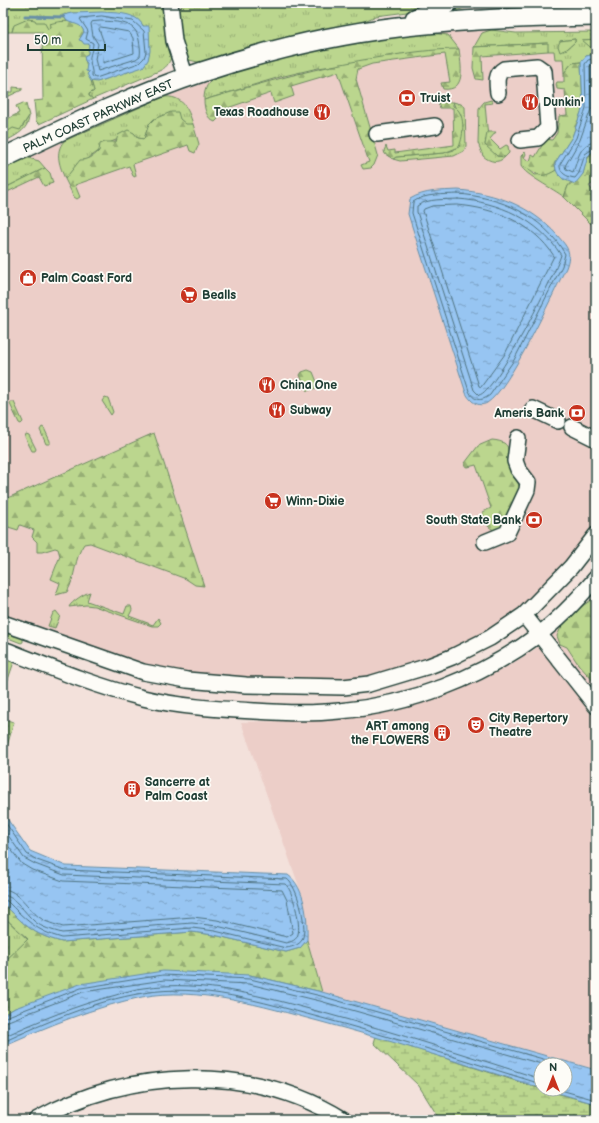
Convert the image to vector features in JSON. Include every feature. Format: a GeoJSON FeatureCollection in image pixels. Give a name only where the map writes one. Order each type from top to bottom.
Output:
{"type":"FeatureCollection","features":[{"type":"Feature","properties":{"kind":"main road"},"geometry":{"type":"LineString","coordinates":[[397,27],[448,3]]}},
{"type":"Feature","properties":{"kind":"main road","name":"PALM COAST PARKWAY EAST"},"geometry":{"type":"LineString","coordinates":[[3,158],[102,111],[186,78],[246,58],[294,46],[397,27],[493,19],[596,16]]}},
{"type":"Feature","properties":{"kind":"street"},"geometry":{"type":"LineString","coordinates":[[170,3],[175,45],[186,78]]}},
{"type":"Feature","properties":{"kind":"street"},"geometry":{"type":"LineString","coordinates":[[498,93],[497,76],[499,72],[504,69],[537,66],[544,71],[548,128],[538,138],[520,140]]}},
{"type":"Feature","properties":{"kind":"street"},"geometry":{"type":"LineString","coordinates":[[377,134],[435,126]]}},
{"type":"Feature","properties":{"kind":"street"},"geometry":{"type":"LineString","coordinates":[[533,409],[596,439]]}},
{"type":"Feature","properties":{"kind":"street"},"geometry":{"type":"LineString","coordinates":[[485,542],[507,533],[527,490],[528,482],[518,469],[515,461],[518,438]]}},
{"type":"Feature","properties":{"kind":"street"},"geometry":{"type":"LineString","coordinates":[[3,623],[143,672],[187,680],[246,685],[343,687],[369,684],[429,666],[452,657],[490,638],[524,615],[571,567],[596,536]]}},
{"type":"Feature","properties":{"kind":"street"},"geometry":{"type":"LineString","coordinates":[[3,649],[99,685],[154,700],[224,710],[317,713],[379,706],[428,693],[477,672],[539,634],[569,607],[596,578]]}},
{"type":"Feature","properties":{"kind":"street"},"geometry":{"type":"LineString","coordinates":[[524,615],[596,706]]}},
{"type":"Feature","properties":{"kind":"street"},"geometry":{"type":"LineString","coordinates":[[36,1120],[65,1105],[106,1090],[146,1082],[191,1078],[228,1081],[264,1088],[304,1100],[325,1109],[344,1120]]}},
{"type":"Feature","properties":{"kind":"shaded area"},"geometry":{"type":"Polygon","coordinates":[[[491,30],[516,33],[596,32],[596,525],[572,559],[541,589],[499,624],[458,649],[425,663],[351,681],[234,680],[139,665],[3,617],[3,168],[140,106],[241,70],[285,58],[431,33],[491,30]]]}},
{"type":"Feature","properties":{"kind":"shaded area"},"geometry":{"type":"Polygon","coordinates":[[[596,597],[596,1070],[573,1063],[573,1057],[550,1057],[322,992],[307,940],[308,926],[302,895],[241,722],[325,720],[389,711],[448,695],[505,668],[534,650],[579,608],[596,597]]]}},
{"type":"Feature","properties":{"kind":"green space"},"geometry":{"type":"Polygon","coordinates":[[[12,3],[161,3],[171,57],[167,66],[161,70],[93,99],[89,96],[89,94],[94,91],[91,81],[104,80],[124,71],[126,73],[143,66],[148,60],[149,39],[143,25],[139,21],[127,15],[73,13],[63,16],[67,21],[50,24],[50,28],[47,29],[28,19],[13,27],[12,32],[3,32],[3,23],[6,17],[3,10],[12,3]]]}},
{"type":"Feature","properties":{"kind":"green space"},"geometry":{"type":"Polygon","coordinates":[[[184,3],[442,3],[430,9],[376,16],[355,25],[202,63],[189,60],[184,56],[176,14],[184,3]]]}},
{"type":"Feature","properties":{"kind":"green space"},"geometry":{"type":"Polygon","coordinates":[[[456,3],[481,3],[455,11],[452,6],[456,3]]]}},
{"type":"Feature","properties":{"kind":"green space"},"geometry":{"type":"Polygon","coordinates":[[[28,19],[35,20],[36,22],[44,22],[48,29],[50,28],[50,24],[65,21],[79,25],[82,28],[84,32],[80,40],[89,44],[88,54],[84,56],[94,91],[89,94],[89,96],[93,99],[39,124],[36,121],[34,101],[43,100],[42,32],[12,32],[14,25],[28,19]]]}},
{"type":"Feature","properties":{"kind":"green space"},"geometry":{"type":"Polygon","coordinates":[[[491,30],[516,33],[596,32],[596,39],[583,40],[594,50],[596,54],[586,56],[581,62],[572,63],[564,73],[563,59],[555,59],[554,51],[548,51],[547,43],[474,47],[482,33],[491,30]],[[575,39],[560,41],[567,49],[575,42],[575,39]]]}},
{"type":"Feature","properties":{"kind":"green space"},"geometry":{"type":"Polygon","coordinates":[[[431,33],[448,35],[459,49],[318,68],[280,77],[204,100],[204,94],[209,83],[218,76],[230,72],[345,45],[431,33]]]}},
{"type":"Feature","properties":{"kind":"green space"},"geometry":{"type":"Polygon","coordinates":[[[575,39],[575,42],[567,49],[560,52],[558,46],[560,41],[575,39]]]}},
{"type":"Feature","properties":{"kind":"green space"},"geometry":{"type":"Polygon","coordinates":[[[596,39],[596,52],[582,40],[596,39]]]}},
{"type":"Feature","properties":{"kind":"green space"},"geometry":{"type":"Polygon","coordinates":[[[548,43],[548,51],[482,56],[483,80],[476,79],[473,68],[474,47],[548,43]]]}},
{"type":"Feature","properties":{"kind":"green space"},"geometry":{"type":"Polygon","coordinates":[[[459,49],[461,76],[456,86],[451,89],[443,89],[441,83],[450,82],[445,54],[372,64],[358,69],[356,79],[378,155],[374,165],[371,168],[363,169],[361,165],[369,162],[338,72],[291,86],[294,96],[274,103],[271,93],[216,112],[218,119],[215,122],[210,119],[206,113],[204,100],[269,81],[358,61],[430,50],[459,49]]]}},
{"type":"Feature","properties":{"kind":"green space"},"geometry":{"type":"Polygon","coordinates":[[[581,62],[583,107],[572,137],[555,163],[556,170],[545,175],[541,175],[521,166],[521,156],[525,152],[526,154],[524,158],[530,161],[532,155],[535,157],[546,139],[552,140],[557,133],[559,116],[567,115],[565,90],[557,89],[556,84],[557,82],[564,82],[564,73],[572,63],[581,62]]]}},
{"type":"Feature","properties":{"kind":"green space"},"geometry":{"type":"Polygon","coordinates":[[[13,87],[22,88],[22,90],[7,97],[4,96],[5,92],[13,92],[13,87]]]}},
{"type":"Feature","properties":{"kind":"green space"},"geometry":{"type":"Polygon","coordinates":[[[163,97],[170,97],[180,100],[189,113],[193,124],[186,125],[180,119],[149,124],[144,139],[138,138],[134,133],[111,142],[74,169],[65,179],[59,160],[59,150],[64,141],[163,97]]]}},
{"type":"Feature","properties":{"kind":"green space"},"geometry":{"type":"Polygon","coordinates":[[[491,100],[493,103],[485,104],[488,138],[485,140],[497,156],[505,157],[500,161],[491,161],[483,156],[478,143],[479,108],[484,102],[491,100]]]}},
{"type":"Feature","properties":{"kind":"green space"},"geometry":{"type":"Polygon","coordinates":[[[438,102],[453,102],[453,106],[460,113],[463,130],[459,147],[444,153],[396,157],[393,159],[385,154],[384,151],[386,146],[388,151],[395,150],[395,153],[454,145],[453,108],[440,108],[438,102]]]}},
{"type":"Feature","properties":{"kind":"green space"},"geometry":{"type":"Polygon","coordinates":[[[453,102],[461,104],[465,107],[466,146],[464,151],[454,156],[400,161],[393,159],[396,157],[444,153],[454,150],[462,125],[453,102]]]}},
{"type":"Feature","properties":{"kind":"green space"},"geometry":{"type":"Polygon","coordinates":[[[23,103],[26,104],[29,116],[20,130],[13,128],[7,132],[4,130],[3,121],[19,113],[16,106],[23,103]]]}},
{"type":"Feature","properties":{"kind":"green space"},"geometry":{"type":"Polygon","coordinates":[[[171,112],[178,112],[180,119],[186,124],[193,124],[199,144],[195,153],[190,151],[188,145],[133,164],[136,175],[135,177],[133,176],[129,166],[75,185],[80,197],[77,199],[74,197],[65,179],[80,160],[88,159],[95,155],[99,151],[100,144],[105,142],[116,142],[118,135],[128,130],[134,133],[138,138],[144,139],[149,124],[154,119],[171,112]]]}},
{"type":"Feature","properties":{"kind":"green space"},"geometry":{"type":"Polygon","coordinates":[[[29,116],[24,129],[3,142],[3,129],[23,126],[29,116]]]}},
{"type":"Feature","properties":{"kind":"green space"},"geometry":{"type":"Polygon","coordinates":[[[487,132],[496,132],[490,139],[500,149],[506,145],[508,146],[509,153],[505,157],[497,156],[485,145],[487,132]]]}},
{"type":"Feature","properties":{"kind":"green space"},"geometry":{"type":"Polygon","coordinates":[[[596,148],[596,181],[589,186],[596,195],[596,229],[564,197],[568,186],[583,174],[586,161],[596,148]]]}},
{"type":"Feature","properties":{"kind":"green space"},"geometry":{"type":"Polygon","coordinates":[[[28,158],[39,161],[45,168],[3,189],[3,168],[28,158]]]}},
{"type":"Feature","properties":{"kind":"green space"},"geometry":{"type":"Polygon","coordinates":[[[521,166],[527,168],[535,175],[550,173],[556,170],[563,179],[571,182],[564,197],[528,174],[521,166]]]}},
{"type":"Feature","properties":{"kind":"green space"},"geometry":{"type":"Polygon","coordinates":[[[45,168],[50,173],[53,183],[44,186],[39,177],[3,194],[3,189],[45,168]]]}},
{"type":"Feature","properties":{"kind":"green space"},"geometry":{"type":"Polygon","coordinates":[[[308,370],[313,372],[319,387],[307,391],[300,375],[302,372],[308,370]]]}},
{"type":"Feature","properties":{"kind":"green space"},"geometry":{"type":"Polygon","coordinates":[[[105,397],[108,398],[113,412],[111,415],[102,401],[105,397]]]}},
{"type":"Feature","properties":{"kind":"green space"},"geometry":{"type":"Polygon","coordinates":[[[11,402],[14,402],[23,422],[21,424],[19,423],[10,404],[11,402]]]}},
{"type":"Feature","properties":{"kind":"green space"},"geometry":{"type":"Polygon","coordinates":[[[42,427],[44,428],[50,444],[46,444],[40,430],[42,427]]]}},
{"type":"Feature","properties":{"kind":"green space"},"geometry":{"type":"Polygon","coordinates":[[[154,433],[204,586],[195,585],[186,579],[90,543],[84,544],[78,555],[72,580],[67,592],[56,595],[60,583],[51,579],[60,556],[58,549],[55,548],[37,552],[37,542],[32,537],[34,530],[20,525],[18,530],[5,526],[3,529],[3,500],[154,433]]]}},
{"type":"Feature","properties":{"kind":"green space"},"geometry":{"type":"Polygon","coordinates":[[[26,434],[29,435],[36,449],[35,451],[32,451],[25,437],[26,434]]]}},
{"type":"Feature","properties":{"kind":"green space"},"geometry":{"type":"Polygon","coordinates":[[[492,440],[504,443],[507,446],[510,468],[520,488],[502,528],[496,531],[488,526],[483,518],[483,512],[491,508],[476,465],[468,467],[465,466],[465,463],[478,446],[492,440]]]}},
{"type":"Feature","properties":{"kind":"green space"},"geometry":{"type":"Polygon","coordinates":[[[90,592],[87,601],[124,614],[127,606],[131,606],[132,610],[129,616],[153,625],[158,618],[161,623],[158,626],[152,626],[94,606],[86,605],[69,607],[78,598],[90,592]]]}},
{"type":"Feature","properties":{"kind":"green space"},"geometry":{"type":"Polygon","coordinates":[[[596,597],[596,684],[578,664],[567,647],[560,644],[557,636],[568,618],[596,597]]]}},
{"type":"Feature","properties":{"kind":"green space"},"geometry":{"type":"Polygon","coordinates":[[[56,611],[60,616],[55,628],[48,626],[53,613],[56,611]]]}},
{"type":"Feature","properties":{"kind":"green space"},"geometry":{"type":"Polygon","coordinates":[[[3,630],[23,638],[23,642],[21,643],[3,636],[3,630]]]}},
{"type":"Feature","properties":{"kind":"green space"},"geometry":{"type":"Polygon","coordinates":[[[3,655],[15,659],[3,694],[3,655]]]}},
{"type":"Feature","properties":{"kind":"green space"},"geometry":{"type":"Polygon","coordinates":[[[3,719],[14,722],[3,760],[3,719]]]}},
{"type":"Feature","properties":{"kind":"green space"},"geometry":{"type":"Polygon","coordinates":[[[3,903],[35,932],[62,942],[192,932],[214,935],[286,952],[300,948],[307,940],[322,992],[250,975],[15,1008],[3,1015],[3,963],[28,939],[3,916],[3,903]]]}},
{"type":"Feature","properties":{"kind":"green space"},"geometry":{"type":"Polygon","coordinates":[[[3,916],[28,940],[3,963],[3,916]]]}},
{"type":"Feature","properties":{"kind":"green space"},"geometry":{"type":"Polygon","coordinates":[[[376,1036],[533,1086],[533,1097],[570,1097],[596,1104],[596,1120],[440,1120],[419,1086],[374,1043],[376,1036]]]}},
{"type":"Feature","properties":{"kind":"water"},"geometry":{"type":"Polygon","coordinates":[[[102,12],[125,14],[136,18],[143,26],[149,26],[150,51],[148,60],[143,67],[97,82],[91,81],[87,74],[89,72],[86,71],[87,63],[84,56],[88,54],[89,44],[84,44],[79,40],[84,32],[83,29],[67,21],[63,15],[73,13],[102,12]]]}},
{"type":"Feature","properties":{"kind":"water"},"geometry":{"type":"Polygon","coordinates":[[[596,54],[596,148],[588,156],[583,174],[575,184],[563,179],[558,174],[555,163],[572,137],[583,107],[581,62],[586,56],[596,54]]]}},
{"type":"Feature","properties":{"kind":"water"},"geometry":{"type":"Polygon","coordinates":[[[458,190],[486,194],[524,209],[536,216],[557,235],[568,250],[569,254],[566,268],[541,319],[507,380],[487,403],[480,405],[470,399],[466,393],[408,214],[410,199],[416,196],[433,192],[458,190]]]}},
{"type":"Feature","properties":{"kind":"water"},"geometry":{"type":"Polygon","coordinates":[[[3,813],[30,851],[66,866],[288,875],[294,880],[302,895],[306,913],[307,940],[300,948],[286,952],[214,935],[192,932],[62,942],[51,939],[35,932],[3,903],[3,813]]]}},
{"type":"Feature","properties":{"kind":"water"},"geometry":{"type":"Polygon","coordinates":[[[163,971],[250,975],[322,992],[550,1057],[533,1057],[533,1085],[430,1053],[254,1004],[208,996],[185,994],[163,994],[142,997],[106,1006],[37,1031],[3,1046],[3,1015],[15,1008],[80,984],[163,971]]]}},
{"type":"Feature","properties":{"kind":"water"},"geometry":{"type":"Polygon","coordinates":[[[573,1063],[596,1070],[596,1104],[572,1097],[573,1097],[573,1063]]]}},
{"type":"Feature","properties":{"kind":"waterway"},"geometry":{"type":"LineString","coordinates":[[25,16],[64,17]]}},
{"type":"Feature","properties":{"kind":"place","name":"Truist"},"geometry":{"type":"Point","coordinates":[407,98]}},
{"type":"Feature","properties":{"kind":"place","name":"Dunkin'"},"geometry":{"type":"Point","coordinates":[530,102]}},
{"type":"Feature","properties":{"kind":"place","name":"Texas Roadhouse"},"geometry":{"type":"Point","coordinates":[322,112]}},
{"type":"Feature","properties":{"kind":"place","name":"Palm Coast Ford"},"geometry":{"type":"Point","coordinates":[28,278]}},
{"type":"Feature","properties":{"kind":"place","name":"Bealls"},"geometry":{"type":"Point","coordinates":[189,295]}},
{"type":"Feature","properties":{"kind":"place","name":"China One"},"geometry":{"type":"Point","coordinates":[267,385]}},
{"type":"Feature","properties":{"kind":"place","name":"Subway"},"geometry":{"type":"Point","coordinates":[277,410]}},
{"type":"Feature","properties":{"kind":"place","name":"Ameris Bank"},"geometry":{"type":"Point","coordinates":[577,413]}},
{"type":"Feature","properties":{"kind":"place","name":"Winn-Dixie"},"geometry":{"type":"Point","coordinates":[273,501]}},
{"type":"Feature","properties":{"kind":"place","name":"South State Bank"},"geometry":{"type":"Point","coordinates":[534,520]}},
{"type":"Feature","properties":{"kind":"place","name":"City Repertory Theatre"},"geometry":{"type":"Point","coordinates":[476,725]}},
{"type":"Feature","properties":{"kind":"place","name":"ART among the FLOWERS"},"geometry":{"type":"Point","coordinates":[442,733]}},
{"type":"Feature","properties":{"kind":"place","name":"Sancerre at Palm Coast"},"geometry":{"type":"Point","coordinates":[132,789]}}]}
